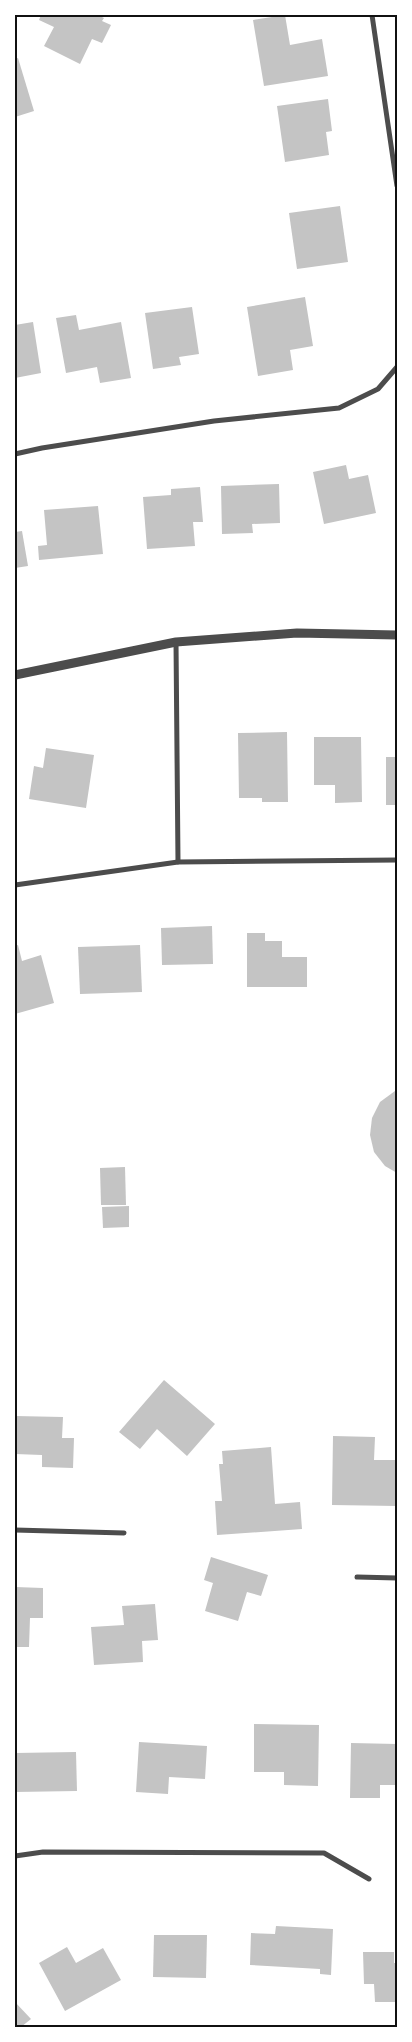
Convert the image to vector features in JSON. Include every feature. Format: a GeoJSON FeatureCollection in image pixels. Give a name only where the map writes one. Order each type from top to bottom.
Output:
{"type":"FeatureCollection","features":[{"type":"Feature","properties":{"kind":"street"},"geometry":{"type":"LineString","coordinates":[[372,15],[397,186]]}},
{"type":"Feature","properties":{"kind":"street"},"geometry":{"type":"LineString","coordinates":[[15,454],[42,448],[214,421],[339,408],[378,389],[397,367]]}},
{"type":"Feature","properties":{"kind":"street"},"geometry":{"type":"LineString","coordinates":[[15,674],[176,642],[296,633],[397,635]]}},
{"type":"Feature","properties":{"kind":"street"},"geometry":{"type":"LineString","coordinates":[[176,642],[178,862]]}},
{"type":"Feature","properties":{"kind":"street"},"geometry":{"type":"LineString","coordinates":[[15,885],[178,862],[397,860]]}},
{"type":"Feature","properties":{"kind":"street"},"geometry":{"type":"LineString","coordinates":[[15,1530],[124,1533]]}},
{"type":"Feature","properties":{"kind":"street"},"geometry":{"type":"LineString","coordinates":[[357,1577],[397,1578]]}},
{"type":"Feature","properties":{"kind":"street"},"geometry":{"type":"LineString","coordinates":[[15,1856],[43,1852],[324,1853],[369,1879]]}},
{"type":"Feature","properties":{"kind":"building"},"geometry":{"type":"Polygon","coordinates":[[[41,15],[98,15],[104,18],[102,21],[111,25],[102,43],[92,39],[80,64],[44,46],[54,27],[39,20],[41,15]]]}},
{"type":"Feature","properties":{"kind":"building"},"geometry":{"type":"Polygon","coordinates":[[[285,15],[290,45],[322,39],[328,76],[264,86],[253,20],[285,15]]]}},
{"type":"Feature","properties":{"kind":"building"},"geometry":{"type":"Polygon","coordinates":[[[18,58],[34,111],[15,117],[15,59],[18,58]]]}},
{"type":"Feature","properties":{"kind":"building"},"geometry":{"type":"Polygon","coordinates":[[[328,99],[332,131],[326,132],[329,155],[285,162],[277,106],[328,99]]]}},
{"type":"Feature","properties":{"kind":"building"},"geometry":{"type":"Polygon","coordinates":[[[340,206],[348,262],[297,269],[289,213],[340,206]]]}},
{"type":"Feature","properties":{"kind":"building"},"geometry":{"type":"Polygon","coordinates":[[[305,297],[313,346],[290,350],[293,370],[258,376],[247,307],[305,297]]]}},
{"type":"Feature","properties":{"kind":"building"},"geometry":{"type":"Polygon","coordinates":[[[192,307],[199,354],[179,357],[181,365],[153,369],[145,313],[192,307]]]}},
{"type":"Feature","properties":{"kind":"building"},"geometry":{"type":"Polygon","coordinates":[[[76,315],[79,330],[121,322],[131,378],[100,383],[97,367],[66,373],[56,318],[76,315]]]}},
{"type":"Feature","properties":{"kind":"building"},"geometry":{"type":"Polygon","coordinates":[[[33,322],[41,373],[15,378],[15,325],[33,322]]]}},
{"type":"Feature","properties":{"kind":"building"},"geometry":{"type":"Polygon","coordinates":[[[346,465],[349,479],[368,475],[376,513],[324,524],[313,472],[346,465]]]}},
{"type":"Feature","properties":{"kind":"building"},"geometry":{"type":"Polygon","coordinates":[[[279,484],[280,523],[252,524],[253,533],[222,534],[221,486],[279,484]]]}},
{"type":"Feature","properties":{"kind":"building"},"geometry":{"type":"Polygon","coordinates":[[[200,487],[203,522],[193,522],[195,546],[147,549],[143,497],[171,495],[171,489],[200,487]]]}},
{"type":"Feature","properties":{"kind":"building"},"geometry":{"type":"Polygon","coordinates":[[[98,506],[103,554],[39,560],[38,546],[47,545],[44,510],[98,506]]]}},
{"type":"Feature","properties":{"kind":"building"},"geometry":{"type":"Polygon","coordinates":[[[22,531],[28,566],[15,568],[15,532],[22,531]]]}},
{"type":"Feature","properties":{"kind":"building"},"geometry":{"type":"Polygon","coordinates":[[[287,732],[288,802],[262,802],[262,798],[239,798],[238,733],[287,732]]]}},
{"type":"Feature","properties":{"kind":"building"},"geometry":{"type":"Polygon","coordinates":[[[314,737],[361,737],[362,802],[335,803],[335,785],[314,785],[314,737]]]}},
{"type":"Feature","properties":{"kind":"building"},"geometry":{"type":"Polygon","coordinates":[[[46,748],[94,755],[86,808],[29,799],[34,766],[43,768],[46,748]]]}},
{"type":"Feature","properties":{"kind":"building"},"geometry":{"type":"Polygon","coordinates":[[[386,757],[397,757],[397,805],[386,805],[386,757]]]}},
{"type":"Feature","properties":{"kind":"building"},"geometry":{"type":"Polygon","coordinates":[[[212,926],[213,964],[162,965],[161,928],[212,926]]]}},
{"type":"Feature","properties":{"kind":"building"},"geometry":{"type":"Polygon","coordinates":[[[247,933],[265,933],[265,941],[282,941],[282,957],[307,957],[307,987],[247,987],[247,933]]]}},
{"type":"Feature","properties":{"kind":"building"},"geometry":{"type":"Polygon","coordinates":[[[18,945],[22,961],[41,955],[54,1003],[15,1014],[15,946],[18,945]]]}},
{"type":"Feature","properties":{"kind":"building"},"geometry":{"type":"Polygon","coordinates":[[[140,945],[142,992],[80,994],[78,947],[140,945]]]}},
{"type":"Feature","properties":{"kind":"building"},"geometry":{"type":"Polygon","coordinates":[[[397,1091],[397,1173],[385,1166],[374,1152],[370,1135],[372,1118],[380,1102],[397,1091]]]}},
{"type":"Feature","properties":{"kind":"building"},"geometry":{"type":"Polygon","coordinates":[[[125,1167],[126,1205],[101,1205],[100,1168],[125,1167]]]}},
{"type":"Feature","properties":{"kind":"building"},"geometry":{"type":"Polygon","coordinates":[[[129,1206],[129,1227],[103,1228],[102,1207],[129,1206]]]}},
{"type":"Feature","properties":{"kind":"building"},"geometry":{"type":"Polygon","coordinates":[[[164,1380],[215,1424],[187,1456],[157,1429],[140,1449],[119,1432],[164,1380]]]}},
{"type":"Feature","properties":{"kind":"building"},"geometry":{"type":"Polygon","coordinates":[[[15,1416],[63,1417],[62,1438],[74,1438],[73,1468],[42,1467],[42,1455],[15,1454],[15,1416]]]}},
{"type":"Feature","properties":{"kind":"building"},"geometry":{"type":"Polygon","coordinates":[[[333,1436],[375,1437],[374,1460],[397,1460],[397,1506],[332,1505],[333,1436]]]}},
{"type":"Feature","properties":{"kind":"building"},"geometry":{"type":"Polygon","coordinates":[[[271,1447],[275,1504],[300,1502],[302,1529],[217,1535],[215,1501],[222,1501],[219,1464],[223,1464],[222,1451],[271,1447]]]}},
{"type":"Feature","properties":{"kind":"building"},"geometry":{"type":"Polygon","coordinates":[[[211,1557],[268,1575],[261,1596],[247,1592],[238,1621],[205,1611],[213,1583],[204,1580],[211,1557]]]}},
{"type":"Feature","properties":{"kind":"building"},"geometry":{"type":"Polygon","coordinates":[[[15,1587],[43,1588],[43,1618],[30,1618],[29,1647],[15,1647],[15,1587]]]}},
{"type":"Feature","properties":{"kind":"building"},"geometry":{"type":"Polygon","coordinates":[[[155,1604],[158,1640],[142,1641],[143,1662],[94,1665],[91,1627],[124,1625],[122,1606],[155,1604]]]}},
{"type":"Feature","properties":{"kind":"building"},"geometry":{"type":"Polygon","coordinates":[[[254,1724],[319,1725],[318,1786],[284,1785],[284,1772],[254,1772],[254,1724]]]}},
{"type":"Feature","properties":{"kind":"building"},"geometry":{"type":"Polygon","coordinates":[[[139,1742],[207,1746],[205,1779],[169,1777],[168,1794],[136,1792],[139,1742]]]}},
{"type":"Feature","properties":{"kind":"building"},"geometry":{"type":"Polygon","coordinates":[[[351,1743],[397,1744],[397,1785],[380,1785],[380,1798],[350,1798],[351,1743]]]}},
{"type":"Feature","properties":{"kind":"building"},"geometry":{"type":"Polygon","coordinates":[[[76,1752],[77,1791],[15,1792],[15,1753],[76,1752]]]}},
{"type":"Feature","properties":{"kind":"building"},"geometry":{"type":"Polygon","coordinates":[[[276,1926],[333,1929],[331,1975],[320,1974],[320,1969],[250,1965],[251,1933],[275,1934],[276,1926]]]}},
{"type":"Feature","properties":{"kind":"building"},"geometry":{"type":"Polygon","coordinates":[[[154,1935],[207,1935],[206,1978],[153,1977],[154,1935]]]}},
{"type":"Feature","properties":{"kind":"building"},"geometry":{"type":"Polygon","coordinates":[[[67,1947],[76,1963],[103,1948],[121,1980],[65,2011],[39,1963],[67,1947]]]}},
{"type":"Feature","properties":{"kind":"building"},"geometry":{"type":"Polygon","coordinates":[[[363,1952],[394,1952],[394,1963],[397,1963],[397,2002],[375,2002],[374,1984],[364,1984],[363,1952]]]}},
{"type":"Feature","properties":{"kind":"building"},"geometry":{"type":"Polygon","coordinates":[[[15,2002],[31,2019],[21,2027],[15,2027],[15,2002]]]}}]}
